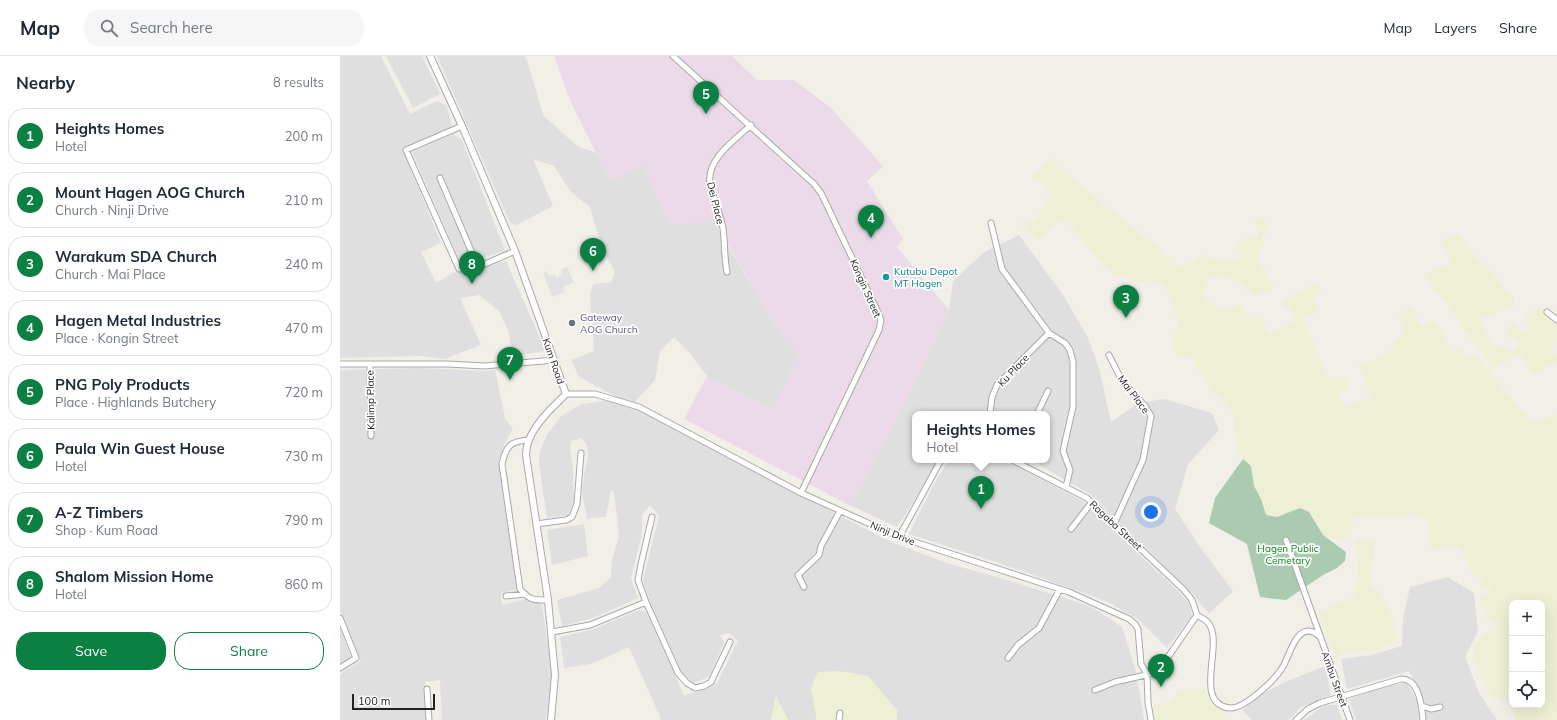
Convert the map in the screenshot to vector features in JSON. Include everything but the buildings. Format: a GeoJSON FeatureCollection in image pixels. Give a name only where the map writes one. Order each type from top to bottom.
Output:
{"type":"FeatureCollection","features":[{"type":"Feature","properties":{"kind":"street","name":"Kum Road"},"geometry":{"type":"LineString","coordinates":[[430,56],[462,126],[515,251],[566,394],[547,414],[528,440]]}},
{"type":"Feature","properties":{"kind":"street"},"geometry":{"type":"LineString","coordinates":[[673,56],[751,126]]}},
{"type":"Feature","properties":{"kind":"street"},"geometry":{"type":"LineString","coordinates":[[462,126],[406,150],[459,269],[478,267],[515,251]]}},
{"type":"Feature","properties":{"kind":"street","name":"Dei Place"},"geometry":{"type":"LineString","coordinates":[[727,272],[724,258],[723,229],[710,184],[710,173],[718,156],[751,126]]}},
{"type":"Feature","properties":{"kind":"street","name":"Kongin Street"},"geometry":{"type":"LineString","coordinates":[[751,126],[814,184],[821,193],[881,320],[879,330],[801,493]]}},
{"type":"Feature","properties":{"kind":"street"},"geometry":{"type":"LineString","coordinates":[[440,178],[478,267]]}},
{"type":"Feature","properties":{"kind":"street"},"geometry":{"type":"LineString","coordinates":[[990,223],[1002,269],[1049,333],[1064,343],[1070,350],[1073,362],[1073,406],[1063,451],[1070,470],[1066,487]]}},
{"type":"Feature","properties":{"kind":"street"},"geometry":{"type":"LineString","coordinates":[[1547,312],[1557,320]]}},
{"type":"Feature","properties":{"kind":"street","name":"Ku Place"},"geometry":{"type":"LineString","coordinates":[[990,411],[992,397],[997,385],[1049,333]]}},
{"type":"Feature","properties":{"kind":"street","name":"Mai Place"},"geometry":{"type":"LineString","coordinates":[[1109,355],[1122,381],[1145,406],[1150,416],[1143,460],[1114,524]]}},
{"type":"Feature","properties":{"kind":"street"},"geometry":{"type":"LineString","coordinates":[[340,364],[448,364],[484,366],[554,360]]}},
{"type":"Feature","properties":{"kind":"street","name":"Kalimp Place"},"geometry":{"type":"LineString","coordinates":[[370,364],[371,436]]}},
{"type":"Feature","properties":{"kind":"street"},"geometry":{"type":"LineString","coordinates":[[1038,411],[1048,391]]}},
{"type":"Feature","properties":{"kind":"street","name":"Ninji Drive"},"geometry":{"type":"LineString","coordinates":[[566,394],[595,394],[639,408],[801,493],[899,537],[1060,589],[1129,619],[1138,629],[1141,664],[1147,674],[1148,703],[1151,720]]}},
{"type":"Feature","properties":{"kind":"street"},"geometry":{"type":"LineString","coordinates":[[548,600],[534,600],[527,597],[520,589],[502,464],[504,452],[510,444],[519,441],[528,440],[526,456],[548,600],[552,632],[555,675],[551,720]]}},
{"type":"Feature","properties":{"kind":"street"},"geometry":{"type":"LineString","coordinates":[[536,524],[566,520],[572,517],[577,504],[581,453]]}},
{"type":"Feature","properties":{"kind":"street"},"geometry":{"type":"LineString","coordinates":[[899,537],[939,463]]}},
{"type":"Feature","properties":{"kind":"street","name":"Ragaba Street"},"geometry":{"type":"LineString","coordinates":[[1019,463],[1092,502],[1184,590],[1192,600],[1197,615]]}},
{"type":"Feature","properties":{"kind":"street"},"geometry":{"type":"LineString","coordinates":[[1071,529],[1092,502]]}},
{"type":"Feature","properties":{"kind":"street"},"geometry":{"type":"LineString","coordinates":[[804,587],[798,575],[819,555],[821,546],[840,511]]}},
{"type":"Feature","properties":{"kind":"street"},"geometry":{"type":"LineString","coordinates":[[652,517],[640,564],[638,580],[646,602],[678,673],[687,683],[695,688],[704,686],[711,682],[730,642]]}},
{"type":"Feature","properties":{"kind":"street","name":"Ambu Street"},"geometry":{"type":"LineString","coordinates":[[1286,540],[1350,720]]}},
{"type":"Feature","properties":{"kind":"street"},"geometry":{"type":"LineString","coordinates":[[1008,658],[1018,646],[1038,628],[1060,589]]}},
{"type":"Feature","properties":{"kind":"street"},"geometry":{"type":"LineString","coordinates":[[506,596],[524,594]]}},
{"type":"Feature","properties":{"kind":"street"},"geometry":{"type":"LineString","coordinates":[[552,632],[590,625],[646,602]]}},
{"type":"Feature","properties":{"kind":"street"},"geometry":{"type":"LineString","coordinates":[[1095,690],[1115,682],[1154,673],[1159,670],[1197,615],[1209,623],[1214,638],[1210,686],[1214,698],[1221,705],[1231,708],[1241,706],[1260,692],[1276,676],[1282,668],[1291,647],[1300,635],[1307,632],[1313,632],[1320,638]]}},
{"type":"Feature","properties":{"kind":"street"},"geometry":{"type":"LineString","coordinates":[[340,618],[356,658],[340,668]]}},
{"type":"Feature","properties":{"kind":"street"},"geometry":{"type":"LineString","coordinates":[[1296,720],[1308,709],[1320,702],[1406,678],[1412,682],[1416,690],[1422,706],[1424,720]]}},
{"type":"Feature","properties":{"kind":"street"},"geometry":{"type":"LineString","coordinates":[[427,689],[429,720]]}},
{"type":"Feature","properties":{"kind":"street"},"geometry":{"type":"LineString","coordinates":[[1422,706],[1431,709],[1440,707]]}},
{"type":"Feature","properties":{"kind":"street"},"geometry":{"type":"LineString","coordinates":[[839,720],[840,713]]}},
{"type":"Feature","properties":{"kind":"shaded area"},"geometry":{"type":"Polygon","coordinates":[[[340,56],[381,56],[410,114],[437,101],[447,106],[452,127],[402,148],[441,243],[421,252],[436,283],[453,273],[506,261],[544,347],[544,351],[516,356],[511,349],[509,332],[499,311],[479,295],[460,298],[481,345],[445,359],[420,356],[340,358],[340,56]]]}},
{"type":"Feature","properties":{"kind":"shaded area"},"geometry":{"type":"Polygon","coordinates":[[[386,56],[422,56],[440,94],[413,108],[386,56]]]}},
{"type":"Feature","properties":{"kind":"shaded area"},"geometry":{"type":"Polygon","coordinates":[[[437,56],[524,56],[527,60],[543,115],[577,146],[596,153],[612,181],[642,164],[669,224],[714,222],[779,332],[799,355],[773,410],[707,376],[692,356],[674,337],[660,351],[655,380],[632,405],[579,377],[571,360],[594,351],[590,296],[593,284],[611,282],[615,273],[600,242],[590,207],[571,192],[554,166],[533,159],[553,206],[516,225],[510,223],[437,56]]]}},
{"type":"Feature","properties":{"kind":"shaded area"},"geometry":{"type":"Polygon","coordinates":[[[554,56],[732,56],[757,80],[794,80],[830,107],[883,166],[867,181],[903,239],[897,247],[949,310],[906,400],[851,506],[684,419],[707,376],[773,410],[799,355],[779,332],[715,222],[669,225],[642,164],[612,181],[596,153],[570,100],[554,56]]]}},
{"type":"Feature","properties":{"kind":"shaded area"},"geometry":{"type":"Polygon","coordinates":[[[453,134],[462,140],[505,251],[461,264],[412,152],[453,134]]]}},
{"type":"Feature","properties":{"kind":"shaded area"},"geometry":{"type":"Polygon","coordinates":[[[1019,235],[1063,295],[1087,336],[1099,368],[1111,422],[1138,403],[1164,399],[1212,413],[1219,430],[1188,464],[1175,509],[1200,547],[1233,591],[1209,614],[1192,593],[1090,494],[1036,463],[1050,463],[1050,411],[912,411],[912,463],[936,463],[925,484],[897,527],[851,506],[906,400],[949,310],[953,281],[984,252],[1019,235]]]}},
{"type":"Feature","properties":{"kind":"shaded area"},"geometry":{"type":"Polygon","coordinates":[[[567,267],[574,282],[563,287],[566,292],[552,297],[543,273],[547,271],[549,276],[555,274],[556,278],[562,275],[561,270],[567,267]]]}},
{"type":"Feature","properties":{"kind":"shaded area"},"geometry":{"type":"Polygon","coordinates":[[[420,368],[483,371],[495,370],[505,418],[513,429],[504,444],[501,464],[518,589],[501,593],[502,605],[529,598],[542,605],[551,665],[551,685],[546,720],[442,720],[440,680],[425,682],[428,720],[340,720],[340,674],[361,661],[340,610],[340,370],[420,368]]]}},
{"type":"Feature","properties":{"kind":"shaded area"},"geometry":{"type":"Polygon","coordinates":[[[611,400],[649,413],[696,441],[891,542],[947,563],[1092,607],[1122,627],[1136,671],[1144,720],[897,720],[897,709],[818,672],[811,688],[817,720],[788,720],[776,697],[771,720],[660,720],[661,719],[629,647],[591,664],[564,668],[560,637],[594,629],[639,610],[646,612],[684,695],[704,690],[717,683],[738,641],[729,633],[720,636],[724,643],[709,677],[693,683],[682,673],[650,601],[643,580],[659,516],[650,505],[642,515],[642,533],[631,578],[638,598],[593,618],[562,626],[557,600],[599,588],[611,577],[612,559],[619,537],[614,492],[611,490],[606,517],[587,519],[582,493],[588,455],[587,445],[581,438],[571,441],[570,447],[573,470],[574,501],[568,515],[547,518],[539,464],[540,451],[547,435],[561,416],[582,404],[611,400]]]}},
{"type":"Feature","properties":{"kind":"shaded area"},"geometry":{"type":"Polygon","coordinates":[[[947,463],[1008,463],[1083,501],[1178,591],[1189,604],[1192,616],[1167,648],[1138,619],[1106,601],[996,562],[909,534],[935,482],[947,463]]]}},
{"type":"Feature","properties":{"kind":"shaded area"},"geometry":{"type":"Polygon","coordinates":[[[584,524],[588,556],[552,565],[547,530],[584,524]]]}},
{"type":"Feature","properties":{"kind":"shaded area"},"geometry":{"type":"Polygon","coordinates":[[[1448,577],[1474,593],[1478,631],[1465,657],[1479,693],[1497,720],[1426,720],[1422,696],[1409,671],[1347,689],[1341,659],[1372,655],[1402,646],[1403,618],[1410,587],[1448,577]]]}},
{"type":"Feature","properties":{"kind":"shaded area"},"geometry":{"type":"Polygon","coordinates":[[[340,627],[351,658],[340,665],[340,627]]]}},
{"type":"Feature","properties":{"kind":"shaded area"},"geometry":{"type":"Polygon","coordinates":[[[1325,666],[1331,695],[1301,707],[1289,720],[1252,720],[1242,710],[1260,695],[1285,682],[1325,666]]]}},
{"type":"Feature","properties":{"kind":"shaded area"},"geometry":{"type":"Polygon","coordinates":[[[1407,683],[1418,703],[1419,720],[1356,720],[1349,699],[1382,687],[1407,683]]]}},
{"type":"Feature","properties":{"kind":"shaded area"},"geometry":{"type":"Polygon","coordinates":[[[1325,705],[1337,705],[1342,720],[1304,720],[1325,705]]]}},
{"type":"Feature","properties":{"kind":"green space"},"geometry":{"type":"Polygon","coordinates":[[[1050,158],[1071,178],[1157,247],[1175,267],[1192,262],[1202,255],[1222,260],[1242,259],[1237,244],[1258,234],[1255,219],[1263,216],[1269,231],[1262,237],[1264,244],[1257,259],[1275,287],[1254,296],[1244,286],[1232,278],[1220,276],[1210,277],[1203,289],[1206,300],[1225,310],[1242,304],[1251,320],[1260,318],[1268,334],[1295,322],[1290,308],[1284,307],[1282,301],[1314,285],[1319,287],[1321,293],[1314,298],[1319,310],[1303,319],[1326,372],[1330,377],[1344,377],[1349,388],[1339,394],[1345,407],[1371,397],[1359,365],[1383,357],[1392,349],[1394,343],[1404,331],[1399,316],[1411,307],[1421,327],[1437,322],[1451,353],[1461,348],[1468,360],[1477,356],[1532,424],[1557,414],[1557,720],[1516,720],[1511,708],[1545,708],[1545,600],[1509,600],[1509,704],[1506,697],[1493,699],[1484,685],[1474,659],[1475,644],[1484,634],[1499,629],[1485,615],[1489,609],[1480,607],[1481,595],[1490,592],[1489,586],[1482,586],[1481,577],[1472,574],[1463,553],[1458,546],[1436,550],[1430,547],[1428,537],[1428,520],[1414,514],[1404,516],[1354,517],[1351,536],[1334,539],[1323,535],[1309,512],[1300,509],[1277,517],[1266,515],[1261,499],[1254,486],[1251,466],[1235,451],[1237,438],[1234,434],[1234,416],[1224,402],[1212,391],[1191,357],[1178,357],[1170,344],[1175,336],[1178,322],[1165,285],[1154,281],[1139,281],[1115,274],[1104,266],[1070,224],[1059,221],[1038,240],[1018,222],[1036,222],[1050,194],[1046,186],[1031,177],[1050,158]]]}},
{"type":"Feature","properties":{"kind":"green space"},"geometry":{"type":"Polygon","coordinates":[[[1457,233],[1475,257],[1490,270],[1514,298],[1513,306],[1483,318],[1484,329],[1491,343],[1510,350],[1516,349],[1519,343],[1515,338],[1509,336],[1505,330],[1514,323],[1520,333],[1531,328],[1525,316],[1544,306],[1557,317],[1557,342],[1551,348],[1557,357],[1557,362],[1532,375],[1520,353],[1492,369],[1450,308],[1424,275],[1452,262],[1441,243],[1457,233]]]}},
{"type":"Feature","properties":{"kind":"green space","name":"Hagen Public Cemetary"},"geometry":{"type":"Polygon","coordinates":[[[1243,459],[1251,466],[1254,486],[1261,499],[1266,515],[1277,517],[1300,508],[1309,512],[1323,535],[1346,552],[1345,561],[1337,568],[1323,575],[1286,600],[1260,597],[1247,544],[1209,523],[1215,498],[1243,459]]]}},
{"type":"Feature","properties":{"kind":"green space"},"geometry":{"type":"Polygon","coordinates":[[[1355,540],[1375,540],[1371,582],[1373,588],[1380,593],[1391,612],[1398,637],[1388,645],[1374,651],[1354,651],[1346,649],[1336,659],[1318,612],[1354,596],[1358,569],[1355,540]]]}},
{"type":"Feature","properties":{"kind":"green space"},"geometry":{"type":"Polygon","coordinates":[[[839,671],[868,676],[897,710],[897,720],[817,720],[811,688],[818,672],[839,671]]]}},
{"type":"Feature","properties":{"kind":"green space"},"geometry":{"type":"Polygon","coordinates":[[[1179,689],[1204,689],[1210,701],[1226,711],[1224,720],[1154,720],[1152,706],[1172,701],[1179,689]]]}},
{"type":"Feature","properties":{"kind":"green space"},"geometry":{"type":"Polygon","coordinates":[[[776,696],[788,720],[771,720],[776,696]]]}},
{"type":"Feature","properties":{"kind":"place","name":"PNG Poly Products"},"geometry":{"type":"Point","coordinates":[706,114]}},
{"type":"Feature","properties":{"kind":"place","name":"Hagen Metal Industries"},"geometry":{"type":"Point","coordinates":[871,238]}},
{"type":"Feature","properties":{"kind":"place","name":"Paula Win Guest House"},"geometry":{"type":"Point","coordinates":[593,271]}},
{"type":"Feature","properties":{"kind":"place","name":"Kutubu Depot MT Hagen"},"geometry":{"type":"Point","coordinates":[886,277]}},
{"type":"Feature","properties":{"kind":"place","name":"Shalom Mission Home"},"geometry":{"type":"Point","coordinates":[472,284]}},
{"type":"Feature","properties":{"kind":"place","name":"Warakum SDA Church"},"geometry":{"type":"Point","coordinates":[1126,318]}},
{"type":"Feature","properties":{"kind":"place","name":"Gateway AOG Church"},"geometry":{"type":"Point","coordinates":[572,323]}},
{"type":"Feature","properties":{"kind":"place","name":"A-Z Timbers"},"geometry":{"type":"Point","coordinates":[510,380]}},
{"type":"Feature","properties":{"kind":"place","name":"Heights Homes"},"geometry":{"type":"Point","coordinates":[981,509]}},
{"type":"Feature","properties":{"kind":"place","name":"Mount Hagen AOG Church"},"geometry":{"type":"Point","coordinates":[1161,687]}}]}
